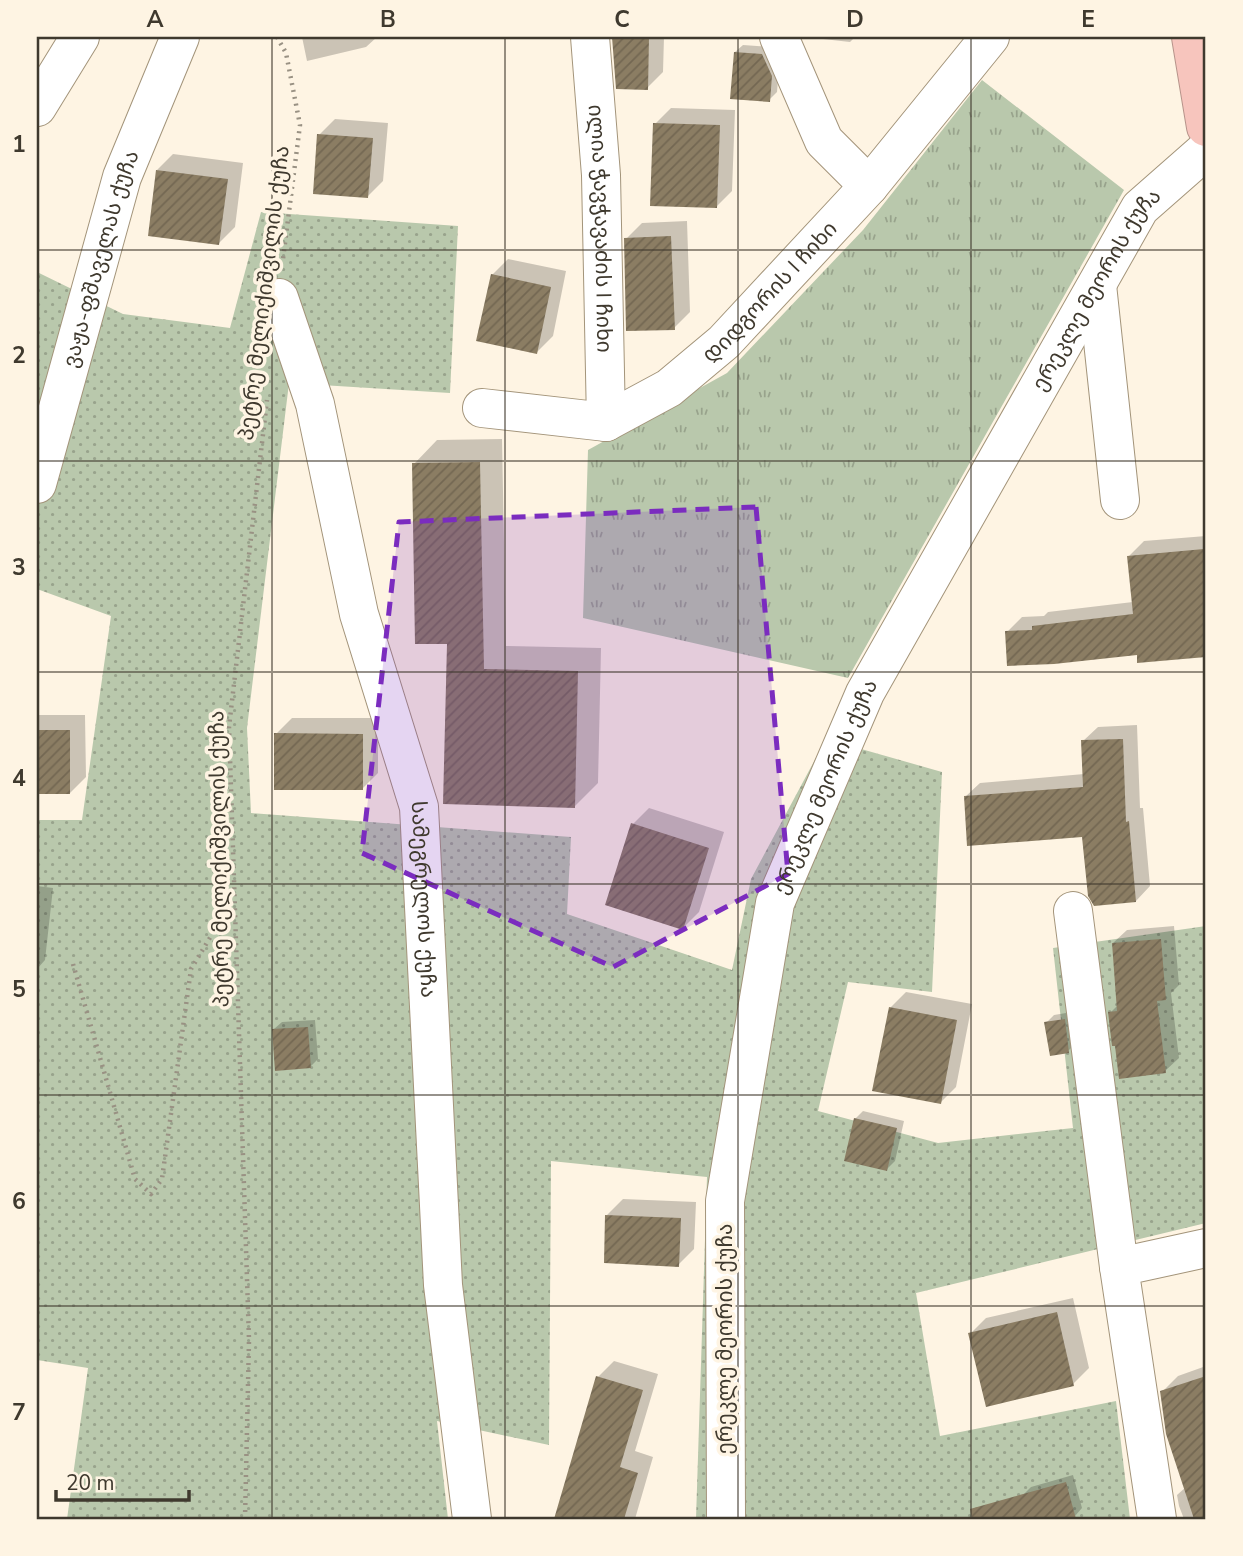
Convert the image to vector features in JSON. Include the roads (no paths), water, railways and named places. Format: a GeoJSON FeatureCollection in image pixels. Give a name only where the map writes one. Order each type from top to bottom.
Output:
{"type":"FeatureCollection","features":[{"type":"Feature","properties":{"kind":"highway"},"geometry":{"type":"LineString","coordinates":[[1191,37],[1206,127]]}},
{"type":"Feature","properties":{"kind":"street"},"geometry":{"type":"LineString","coordinates":[[37,107],[79,37]]}},
{"type":"Feature","properties":{"kind":"street","name":"ვაჟა-ფშაველას ქუჩა"},"geometry":{"type":"LineString","coordinates":[[37,484],[122,177],[180,37]]}},
{"type":"Feature","properties":{"kind":"street","name":"ილია ჭავჭავაძის I ჩიხი"},"geometry":{"type":"LineString","coordinates":[[590,37],[601,175],[606,422]]}},
{"type":"Feature","properties":{"kind":"street"},"geometry":{"type":"LineString","coordinates":[[779,37],[824,141],[869,186]]}},
{"type":"Feature","properties":{"kind":"street","name":"დიდგორის I ჩიხი"},"geometry":{"type":"LineString","coordinates":[[606,422],[669,388],[724,342],[869,186],[990,37]]}},
{"type":"Feature","properties":{"kind":"street","name":"ერეკლე მეორის ქუჩა"},"geometry":{"type":"LineString","coordinates":[[726,1519],[725,1201],[775,903],[865,693],[1140,208],[1206,150]]}},
{"type":"Feature","properties":{"kind":"street"},"geometry":{"type":"LineString","coordinates":[[1097,285],[1120,500]]}},
{"type":"Feature","properties":{"kind":"street","name":"სამეგრელოს ქუჩა"},"geometry":{"type":"LineString","coordinates":[[279,298],[315,404],[359,614],[419,807],[443,1285],[472,1519]]}},
{"type":"Feature","properties":{"kind":"street"},"geometry":{"type":"LineString","coordinates":[[482,408],[606,422]]}},
{"type":"Feature","properties":{"kind":"street"},"geometry":{"type":"LineString","coordinates":[[1073,911],[1119,1267],[1157,1519]]}},
{"type":"Feature","properties":{"kind":"street"},"geometry":{"type":"LineString","coordinates":[[1119,1267],[1206,1248]]}}]}
